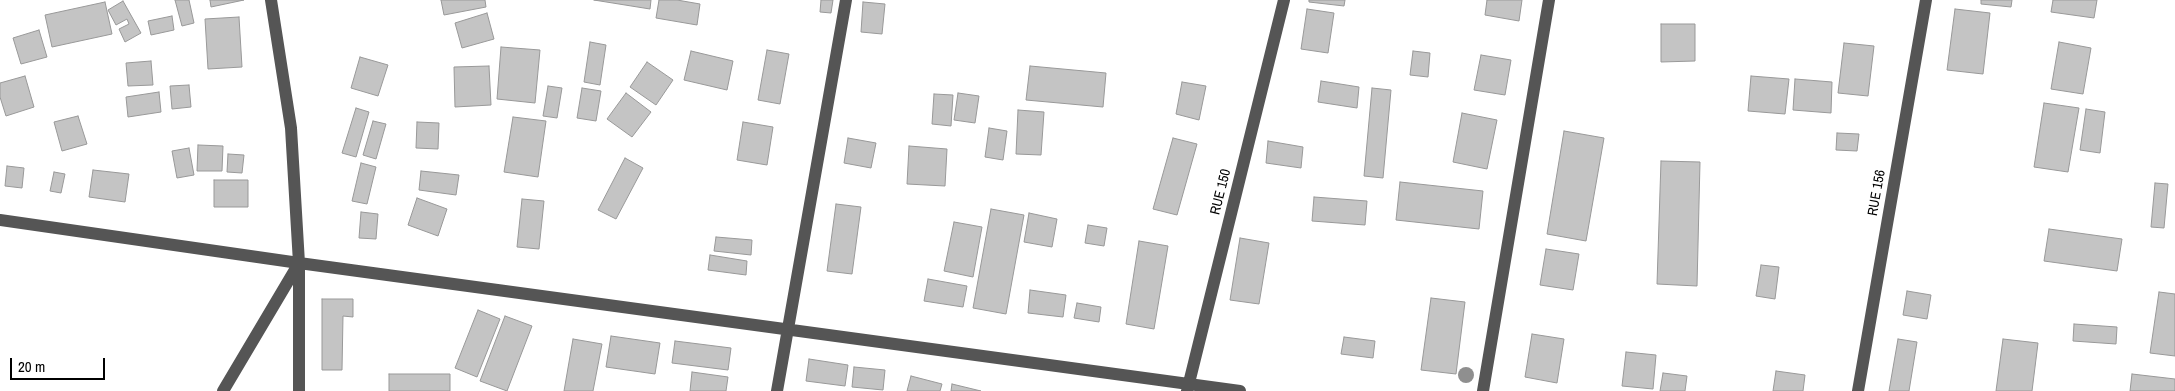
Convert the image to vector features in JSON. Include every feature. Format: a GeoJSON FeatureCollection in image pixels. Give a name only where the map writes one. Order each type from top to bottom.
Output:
{"type":"FeatureCollection","features":[{"type":"Feature","properties":{"kind":"street"},"geometry":{"type":"LineString","coordinates":[[271,0],[291,128],[299,263],[299,391]]}},
{"type":"Feature","properties":{"kind":"street"},"geometry":{"type":"LineString","coordinates":[[777,391],[846,0]]}},
{"type":"Feature","properties":{"kind":"street","name":"RUE 150"},"geometry":{"type":"LineString","coordinates":[[1188,388],[1284,0]]}},
{"type":"Feature","properties":{"kind":"street"},"geometry":{"type":"LineString","coordinates":[[1483,391],[1549,0]]}},
{"type":"Feature","properties":{"kind":"street","name":"RUE 156"},"geometry":{"type":"LineString","coordinates":[[1858,391],[1926,0]]}},
{"type":"Feature","properties":{"kind":"street"},"geometry":{"type":"LineString","coordinates":[[0,220],[1188,388],[1240,391]]}},
{"type":"Feature","properties":{"kind":"street"},"geometry":{"type":"LineString","coordinates":[[223,391],[299,263]]}},
{"type":"Feature","properties":{"kind":"building"},"geometry":{"type":"Polygon","coordinates":[[[175,0],[189,0],[194,23],[182,26],[175,0]]]}},
{"type":"Feature","properties":{"kind":"building"},"geometry":{"type":"Polygon","coordinates":[[[210,0],[244,0],[211,7],[210,0]]]}},
{"type":"Feature","properties":{"kind":"building"},"geometry":{"type":"Polygon","coordinates":[[[441,0],[485,0],[486,7],[444,15],[441,0]]]}},
{"type":"Feature","properties":{"kind":"building"},"geometry":{"type":"Polygon","coordinates":[[[594,0],[651,0],[650,9],[594,0]]]}},
{"type":"Feature","properties":{"kind":"building"},"geometry":{"type":"Polygon","coordinates":[[[659,0],[677,0],[700,4],[697,25],[656,18],[659,0]]]}},
{"type":"Feature","properties":{"kind":"building"},"geometry":{"type":"Polygon","coordinates":[[[821,0],[833,0],[831,13],[820,12],[821,0]]]}},
{"type":"Feature","properties":{"kind":"building"},"geometry":{"type":"Polygon","coordinates":[[[1309,0],[1345,0],[1344,6],[1309,2],[1309,0]]]}},
{"type":"Feature","properties":{"kind":"building"},"geometry":{"type":"Polygon","coordinates":[[[1487,0],[1522,0],[1519,21],[1485,15],[1487,0]]]}},
{"type":"Feature","properties":{"kind":"building"},"geometry":{"type":"Polygon","coordinates":[[[1981,0],[2012,0],[2011,7],[1981,4],[1981,0]]]}},
{"type":"Feature","properties":{"kind":"building"},"geometry":{"type":"Polygon","coordinates":[[[2053,0],[2097,0],[2094,18],[2051,12],[2053,0]]]}},
{"type":"Feature","properties":{"kind":"building"},"geometry":{"type":"Polygon","coordinates":[[[123,1],[141,33],[125,42],[119,29],[129,24],[127,19],[116,25],[108,10],[123,1]]]}},
{"type":"Feature","properties":{"kind":"building"},"geometry":{"type":"Polygon","coordinates":[[[105,2],[112,34],[52,47],[45,15],[105,2]]]}},
{"type":"Feature","properties":{"kind":"building"},"geometry":{"type":"Polygon","coordinates":[[[863,2],[885,4],[882,34],[861,32],[863,2]]]}},
{"type":"Feature","properties":{"kind":"building"},"geometry":{"type":"Polygon","coordinates":[[[1307,9],[1334,13],[1328,53],[1301,49],[1307,9]]]}},
{"type":"Feature","properties":{"kind":"building"},"geometry":{"type":"Polygon","coordinates":[[[1955,9],[1990,13],[1983,74],[1947,70],[1955,9]]]}},
{"type":"Feature","properties":{"kind":"building"},"geometry":{"type":"Polygon","coordinates":[[[487,13],[494,39],[462,48],[455,23],[487,13]]]}},
{"type":"Feature","properties":{"kind":"building"},"geometry":{"type":"Polygon","coordinates":[[[172,16],[174,30],[151,35],[148,21],[172,16]]]}},
{"type":"Feature","properties":{"kind":"building"},"geometry":{"type":"Polygon","coordinates":[[[239,17],[242,67],[208,69],[205,19],[239,17]]]}},
{"type":"Feature","properties":{"kind":"building"},"geometry":{"type":"Polygon","coordinates":[[[1661,24],[1695,24],[1695,61],[1661,62],[1661,24]]]}},
{"type":"Feature","properties":{"kind":"building"},"geometry":{"type":"Polygon","coordinates":[[[39,30],[47,57],[21,64],[13,38],[39,30]]]}},
{"type":"Feature","properties":{"kind":"building"},"geometry":{"type":"Polygon","coordinates":[[[590,42],[606,45],[600,85],[584,82],[590,42]]]}},
{"type":"Feature","properties":{"kind":"building"},"geometry":{"type":"Polygon","coordinates":[[[2059,42],[2091,48],[2083,94],[2051,89],[2059,42]]]}},
{"type":"Feature","properties":{"kind":"building"},"geometry":{"type":"Polygon","coordinates":[[[1844,43],[1874,46],[1868,96],[1838,93],[1844,43]]]}},
{"type":"Feature","properties":{"kind":"building"},"geometry":{"type":"Polygon","coordinates":[[[501,47],[540,50],[535,103],[497,99],[501,47]]]}},
{"type":"Feature","properties":{"kind":"building"},"geometry":{"type":"Polygon","coordinates":[[[767,50],[789,54],[780,104],[758,100],[767,50]]]}},
{"type":"Feature","properties":{"kind":"building"},"geometry":{"type":"Polygon","coordinates":[[[691,51],[733,61],[727,90],[684,80],[691,51]]]}},
{"type":"Feature","properties":{"kind":"building"},"geometry":{"type":"Polygon","coordinates":[[[1413,51],[1430,53],[1428,77],[1410,75],[1413,51]]]}},
{"type":"Feature","properties":{"kind":"building"},"geometry":{"type":"Polygon","coordinates":[[[1481,55],[1511,60],[1505,95],[1474,90],[1481,55]]]}},
{"type":"Feature","properties":{"kind":"building"},"geometry":{"type":"Polygon","coordinates":[[[360,57],[388,65],[378,96],[351,88],[360,57]]]}},
{"type":"Feature","properties":{"kind":"building"},"geometry":{"type":"Polygon","coordinates":[[[151,61],[153,85],[128,86],[126,63],[151,61]]]}},
{"type":"Feature","properties":{"kind":"building"},"geometry":{"type":"Polygon","coordinates":[[[647,62],[673,80],[656,105],[630,87],[647,62]]]}},
{"type":"Feature","properties":{"kind":"building"},"geometry":{"type":"Polygon","coordinates":[[[489,66],[491,105],[455,107],[454,67],[489,66]]]}},
{"type":"Feature","properties":{"kind":"building"},"geometry":{"type":"Polygon","coordinates":[[[1030,66],[1106,73],[1103,107],[1026,100],[1030,66]]]}},
{"type":"Feature","properties":{"kind":"building"},"geometry":{"type":"Polygon","coordinates":[[[25,76],[34,107],[6,116],[0,97],[0,83],[25,76]]]}},
{"type":"Feature","properties":{"kind":"building"},"geometry":{"type":"Polygon","coordinates":[[[1751,76],[1789,79],[1785,114],[1748,111],[1751,76]]]}},
{"type":"Feature","properties":{"kind":"building"},"geometry":{"type":"Polygon","coordinates":[[[1795,79],[1832,82],[1831,113],[1793,110],[1795,79]]]}},
{"type":"Feature","properties":{"kind":"building"},"geometry":{"type":"Polygon","coordinates":[[[1321,81],[1359,87],[1357,108],[1318,102],[1321,81]]]}},
{"type":"Feature","properties":{"kind":"building"},"geometry":{"type":"Polygon","coordinates":[[[1182,82],[1206,86],[1199,120],[1176,114],[1182,82]]]}},
{"type":"Feature","properties":{"kind":"building"},"geometry":{"type":"Polygon","coordinates":[[[189,85],[191,107],[172,109],[170,86],[189,85]]]}},
{"type":"Feature","properties":{"kind":"building"},"geometry":{"type":"Polygon","coordinates":[[[548,86],[562,88],[557,118],[543,116],[548,86]]]}},
{"type":"Feature","properties":{"kind":"building"},"geometry":{"type":"Polygon","coordinates":[[[582,88],[601,91],[596,121],[577,118],[582,88]]]}},
{"type":"Feature","properties":{"kind":"building"},"geometry":{"type":"Polygon","coordinates":[[[1372,88],[1391,90],[1383,178],[1364,176],[1372,88]]]}},
{"type":"Feature","properties":{"kind":"building"},"geometry":{"type":"Polygon","coordinates":[[[159,92],[161,112],[128,117],[126,97],[159,92]]]}},
{"type":"Feature","properties":{"kind":"building"},"geometry":{"type":"Polygon","coordinates":[[[626,93],[651,112],[632,137],[607,119],[626,93]]]}},
{"type":"Feature","properties":{"kind":"building"},"geometry":{"type":"Polygon","coordinates":[[[958,93],[979,96],[975,123],[954,120],[958,93]]]}},
{"type":"Feature","properties":{"kind":"building"},"geometry":{"type":"Polygon","coordinates":[[[934,94],[953,95],[951,126],[932,124],[934,94]]]}},
{"type":"Feature","properties":{"kind":"building"},"geometry":{"type":"Polygon","coordinates":[[[2044,103],[2079,108],[2068,172],[2034,167],[2044,103]]]}},
{"type":"Feature","properties":{"kind":"building"},"geometry":{"type":"Polygon","coordinates":[[[356,108],[369,112],[356,157],[342,153],[356,108]]]}},
{"type":"Feature","properties":{"kind":"building"},"geometry":{"type":"Polygon","coordinates":[[[2086,109],[2105,112],[2100,153],[2080,150],[2086,109]]]}},
{"type":"Feature","properties":{"kind":"building"},"geometry":{"type":"Polygon","coordinates":[[[1018,110],[1044,112],[1041,155],[1016,154],[1018,110]]]}},
{"type":"Feature","properties":{"kind":"building"},"geometry":{"type":"Polygon","coordinates":[[[1462,113],[1497,120],[1487,169],[1453,162],[1462,113]]]}},
{"type":"Feature","properties":{"kind":"building"},"geometry":{"type":"Polygon","coordinates":[[[78,116],[87,144],[62,151],[54,122],[78,116]]]}},
{"type":"Feature","properties":{"kind":"building"},"geometry":{"type":"Polygon","coordinates":[[[513,117],[546,121],[538,177],[504,172],[513,117]]]}},
{"type":"Feature","properties":{"kind":"building"},"geometry":{"type":"Polygon","coordinates":[[[373,121],[386,124],[376,159],[363,155],[373,121]]]}},
{"type":"Feature","properties":{"kind":"building"},"geometry":{"type":"Polygon","coordinates":[[[417,122],[439,123],[438,149],[416,148],[417,122]]]}},
{"type":"Feature","properties":{"kind":"building"},"geometry":{"type":"Polygon","coordinates":[[[743,122],[773,127],[767,165],[737,160],[743,122]]]}},
{"type":"Feature","properties":{"kind":"building"},"geometry":{"type":"Polygon","coordinates":[[[989,128],[1007,131],[1003,160],[985,157],[989,128]]]}},
{"type":"Feature","properties":{"kind":"building"},"geometry":{"type":"Polygon","coordinates":[[[1564,131],[1604,138],[1586,241],[1547,234],[1564,131]]]}},
{"type":"Feature","properties":{"kind":"building"},"geometry":{"type":"Polygon","coordinates":[[[1837,133],[1859,134],[1857,151],[1836,150],[1837,133]]]}},
{"type":"Feature","properties":{"kind":"building"},"geometry":{"type":"Polygon","coordinates":[[[848,138],[876,143],[871,168],[844,163],[848,138]]]}},
{"type":"Feature","properties":{"kind":"building"},"geometry":{"type":"Polygon","coordinates":[[[1173,138],[1197,144],[1177,215],[1153,209],[1173,138]]]}},
{"type":"Feature","properties":{"kind":"building"},"geometry":{"type":"Polygon","coordinates":[[[1268,141],[1303,147],[1301,168],[1266,163],[1268,141]]]}},
{"type":"Feature","properties":{"kind":"building"},"geometry":{"type":"Polygon","coordinates":[[[198,145],[223,146],[222,171],[197,171],[198,145]]]}},
{"type":"Feature","properties":{"kind":"building"},"geometry":{"type":"Polygon","coordinates":[[[909,146],[947,149],[945,186],[907,184],[909,146]]]}},
{"type":"Feature","properties":{"kind":"building"},"geometry":{"type":"Polygon","coordinates":[[[189,148],[194,175],[177,178],[172,151],[189,148]]]}},
{"type":"Feature","properties":{"kind":"building"},"geometry":{"type":"Polygon","coordinates":[[[228,154],[244,155],[242,173],[227,172],[228,154]]]}},
{"type":"Feature","properties":{"kind":"building"},"geometry":{"type":"Polygon","coordinates":[[[625,158],[643,168],[616,219],[598,210],[625,158]]]}},
{"type":"Feature","properties":{"kind":"building"},"geometry":{"type":"Polygon","coordinates":[[[1661,161],[1700,162],[1697,286],[1657,284],[1661,161]]]}},
{"type":"Feature","properties":{"kind":"building"},"geometry":{"type":"Polygon","coordinates":[[[361,163],[376,167],[367,204],[352,201],[361,163]]]}},
{"type":"Feature","properties":{"kind":"building"},"geometry":{"type":"Polygon","coordinates":[[[7,166],[24,168],[22,188],[5,186],[7,166]]]}},
{"type":"Feature","properties":{"kind":"building"},"geometry":{"type":"Polygon","coordinates":[[[93,170],[129,174],[125,202],[89,197],[93,170]]]}},
{"type":"Feature","properties":{"kind":"building"},"geometry":{"type":"Polygon","coordinates":[[[421,171],[459,175],[456,195],[419,190],[421,171]]]}},
{"type":"Feature","properties":{"kind":"building"},"geometry":{"type":"Polygon","coordinates":[[[54,172],[65,174],[61,193],[50,191],[54,172]]]}},
{"type":"Feature","properties":{"kind":"building"},"geometry":{"type":"Polygon","coordinates":[[[214,180],[248,180],[248,207],[214,207],[214,180]]]}},
{"type":"Feature","properties":{"kind":"building"},"geometry":{"type":"Polygon","coordinates":[[[1400,182],[1483,191],[1479,229],[1396,220],[1400,182]]]}},
{"type":"Feature","properties":{"kind":"building"},"geometry":{"type":"Polygon","coordinates":[[[2155,183],[2168,184],[2164,228],[2151,227],[2155,183]]]}},
{"type":"Feature","properties":{"kind":"building"},"geometry":{"type":"Polygon","coordinates":[[[1314,197],[1367,201],[1365,225],[1312,221],[1314,197]]]}},
{"type":"Feature","properties":{"kind":"building"},"geometry":{"type":"Polygon","coordinates":[[[417,198],[447,209],[438,236],[408,225],[417,198]]]}},
{"type":"Feature","properties":{"kind":"building"},"geometry":{"type":"Polygon","coordinates":[[[522,199],[544,201],[539,249],[517,247],[522,199]]]}},
{"type":"Feature","properties":{"kind":"building"},"geometry":{"type":"Polygon","coordinates":[[[836,204],[861,207],[852,274],[827,271],[836,204]]]}},
{"type":"Feature","properties":{"kind":"building"},"geometry":{"type":"Polygon","coordinates":[[[991,209],[1024,215],[1006,314],[973,308],[991,209]]]}},
{"type":"Feature","properties":{"kind":"building"},"geometry":{"type":"Polygon","coordinates":[[[361,212],[378,214],[376,239],[359,238],[361,212]]]}},
{"type":"Feature","properties":{"kind":"building"},"geometry":{"type":"Polygon","coordinates":[[[1029,213],[1057,219],[1052,247],[1024,242],[1029,213]]]}},
{"type":"Feature","properties":{"kind":"building"},"geometry":{"type":"Polygon","coordinates":[[[954,222],[982,227],[973,277],[944,271],[954,222]]]}},
{"type":"Feature","properties":{"kind":"building"},"geometry":{"type":"Polygon","coordinates":[[[1088,225],[1107,228],[1104,246],[1085,243],[1088,225]]]}},
{"type":"Feature","properties":{"kind":"building"},"geometry":{"type":"Polygon","coordinates":[[[2049,229],[2122,239],[2117,271],[2044,261],[2049,229]]]}},
{"type":"Feature","properties":{"kind":"building"},"geometry":{"type":"Polygon","coordinates":[[[716,237],[752,240],[751,255],[714,251],[716,237]]]}},
{"type":"Feature","properties":{"kind":"building"},"geometry":{"type":"Polygon","coordinates":[[[1240,238],[1269,243],[1259,304],[1230,300],[1240,238]]]}},
{"type":"Feature","properties":{"kind":"building"},"geometry":{"type":"Polygon","coordinates":[[[1139,241],[1168,246],[1154,329],[1126,324],[1139,241]]]}},
{"type":"Feature","properties":{"kind":"building"},"geometry":{"type":"Polygon","coordinates":[[[1546,249],[1579,254],[1573,290],[1540,285],[1546,249]]]}},
{"type":"Feature","properties":{"kind":"building"},"geometry":{"type":"Polygon","coordinates":[[[710,255],[747,261],[746,275],[708,270],[710,255]]]}},
{"type":"Feature","properties":{"kind":"building"},"geometry":{"type":"Polygon","coordinates":[[[1761,265],[1779,267],[1775,299],[1756,296],[1761,265]]]}},
{"type":"Feature","properties":{"kind":"building"},"geometry":{"type":"Polygon","coordinates":[[[928,279],[967,286],[963,307],[924,301],[928,279]]]}},
{"type":"Feature","properties":{"kind":"building"},"geometry":{"type":"Polygon","coordinates":[[[1030,290],[1066,295],[1063,317],[1028,313],[1030,290]]]}},
{"type":"Feature","properties":{"kind":"building"},"geometry":{"type":"Polygon","coordinates":[[[1907,291],[1931,295],[1927,319],[1903,315],[1907,291]]]}},
{"type":"Feature","properties":{"kind":"building"},"geometry":{"type":"Polygon","coordinates":[[[2159,292],[2175,294],[2175,356],[2150,353],[2159,292]]]}},
{"type":"Feature","properties":{"kind":"building"},"geometry":{"type":"Polygon","coordinates":[[[1431,298],[1465,302],[1456,374],[1421,370],[1431,298]]]}},
{"type":"Feature","properties":{"kind":"building"},"geometry":{"type":"Polygon","coordinates":[[[322,299],[353,299],[353,317],[343,316],[342,370],[322,370],[322,299]]]}},
{"type":"Feature","properties":{"kind":"building"},"geometry":{"type":"Polygon","coordinates":[[[1077,303],[1101,307],[1099,322],[1074,318],[1077,303]]]}},
{"type":"Feature","properties":{"kind":"building"},"geometry":{"type":"Polygon","coordinates":[[[478,310],[500,319],[477,377],[455,368],[478,310]]]}},
{"type":"Feature","properties":{"kind":"building"},"geometry":{"type":"Polygon","coordinates":[[[505,316],[532,326],[507,391],[480,381],[505,316]]]}},
{"type":"Feature","properties":{"kind":"building"},"geometry":{"type":"Polygon","coordinates":[[[2074,324],[2117,327],[2116,344],[2073,341],[2074,324]]]}},
{"type":"Feature","properties":{"kind":"building"},"geometry":{"type":"Polygon","coordinates":[[[1532,334],[1564,339],[1557,383],[1525,377],[1532,334]]]}},
{"type":"Feature","properties":{"kind":"building"},"geometry":{"type":"Polygon","coordinates":[[[611,336],[660,343],[655,374],[606,367],[611,336]]]}},
{"type":"Feature","properties":{"kind":"building"},"geometry":{"type":"Polygon","coordinates":[[[1344,337],[1375,341],[1373,358],[1341,354],[1344,337]]]}},
{"type":"Feature","properties":{"kind":"building"},"geometry":{"type":"Polygon","coordinates":[[[573,339],[602,344],[593,391],[564,391],[573,339]]]}},
{"type":"Feature","properties":{"kind":"building"},"geometry":{"type":"Polygon","coordinates":[[[1898,339],[1917,342],[1909,391],[1889,391],[1898,339]]]}},
{"type":"Feature","properties":{"kind":"building"},"geometry":{"type":"Polygon","coordinates":[[[2003,339],[2038,343],[2032,391],[1996,391],[2003,339]]]}},
{"type":"Feature","properties":{"kind":"building"},"geometry":{"type":"Polygon","coordinates":[[[675,341],[731,348],[728,370],[672,363],[675,341]]]}},
{"type":"Feature","properties":{"kind":"building"},"geometry":{"type":"Polygon","coordinates":[[[1626,352],[1656,355],[1653,389],[1622,386],[1626,352]]]}},
{"type":"Feature","properties":{"kind":"building"},"geometry":{"type":"Polygon","coordinates":[[[809,359],[848,365],[845,386],[806,381],[809,359]]]}},
{"type":"Feature","properties":{"kind":"building"},"geometry":{"type":"Polygon","coordinates":[[[854,367],[885,370],[883,390],[852,387],[854,367]]]}},
{"type":"Feature","properties":{"kind":"building"},"geometry":{"type":"Polygon","coordinates":[[[1776,371],[1805,375],[1803,391],[1773,391],[1776,371]]]}},
{"type":"Feature","properties":{"kind":"building"},"geometry":{"type":"Polygon","coordinates":[[[692,372],[728,377],[726,391],[690,391],[692,372]]]}},
{"type":"Feature","properties":{"kind":"building"},"geometry":{"type":"Polygon","coordinates":[[[1663,373],[1687,376],[1685,391],[1660,391],[1663,373]]]}},
{"type":"Feature","properties":{"kind":"building"},"geometry":{"type":"Polygon","coordinates":[[[389,374],[450,374],[450,391],[389,391],[389,374]]]}},
{"type":"Feature","properties":{"kind":"building"},"geometry":{"type":"Polygon","coordinates":[[[2132,374],[2175,379],[2175,391],[2130,391],[2132,374]]]}},
{"type":"Feature","properties":{"kind":"building"},"geometry":{"type":"Polygon","coordinates":[[[911,376],[942,384],[940,391],[907,391],[911,376]]]}},
{"type":"Feature","properties":{"kind":"building"},"geometry":{"type":"Polygon","coordinates":[[[952,384],[981,391],[951,391],[952,384]]]}}]}
